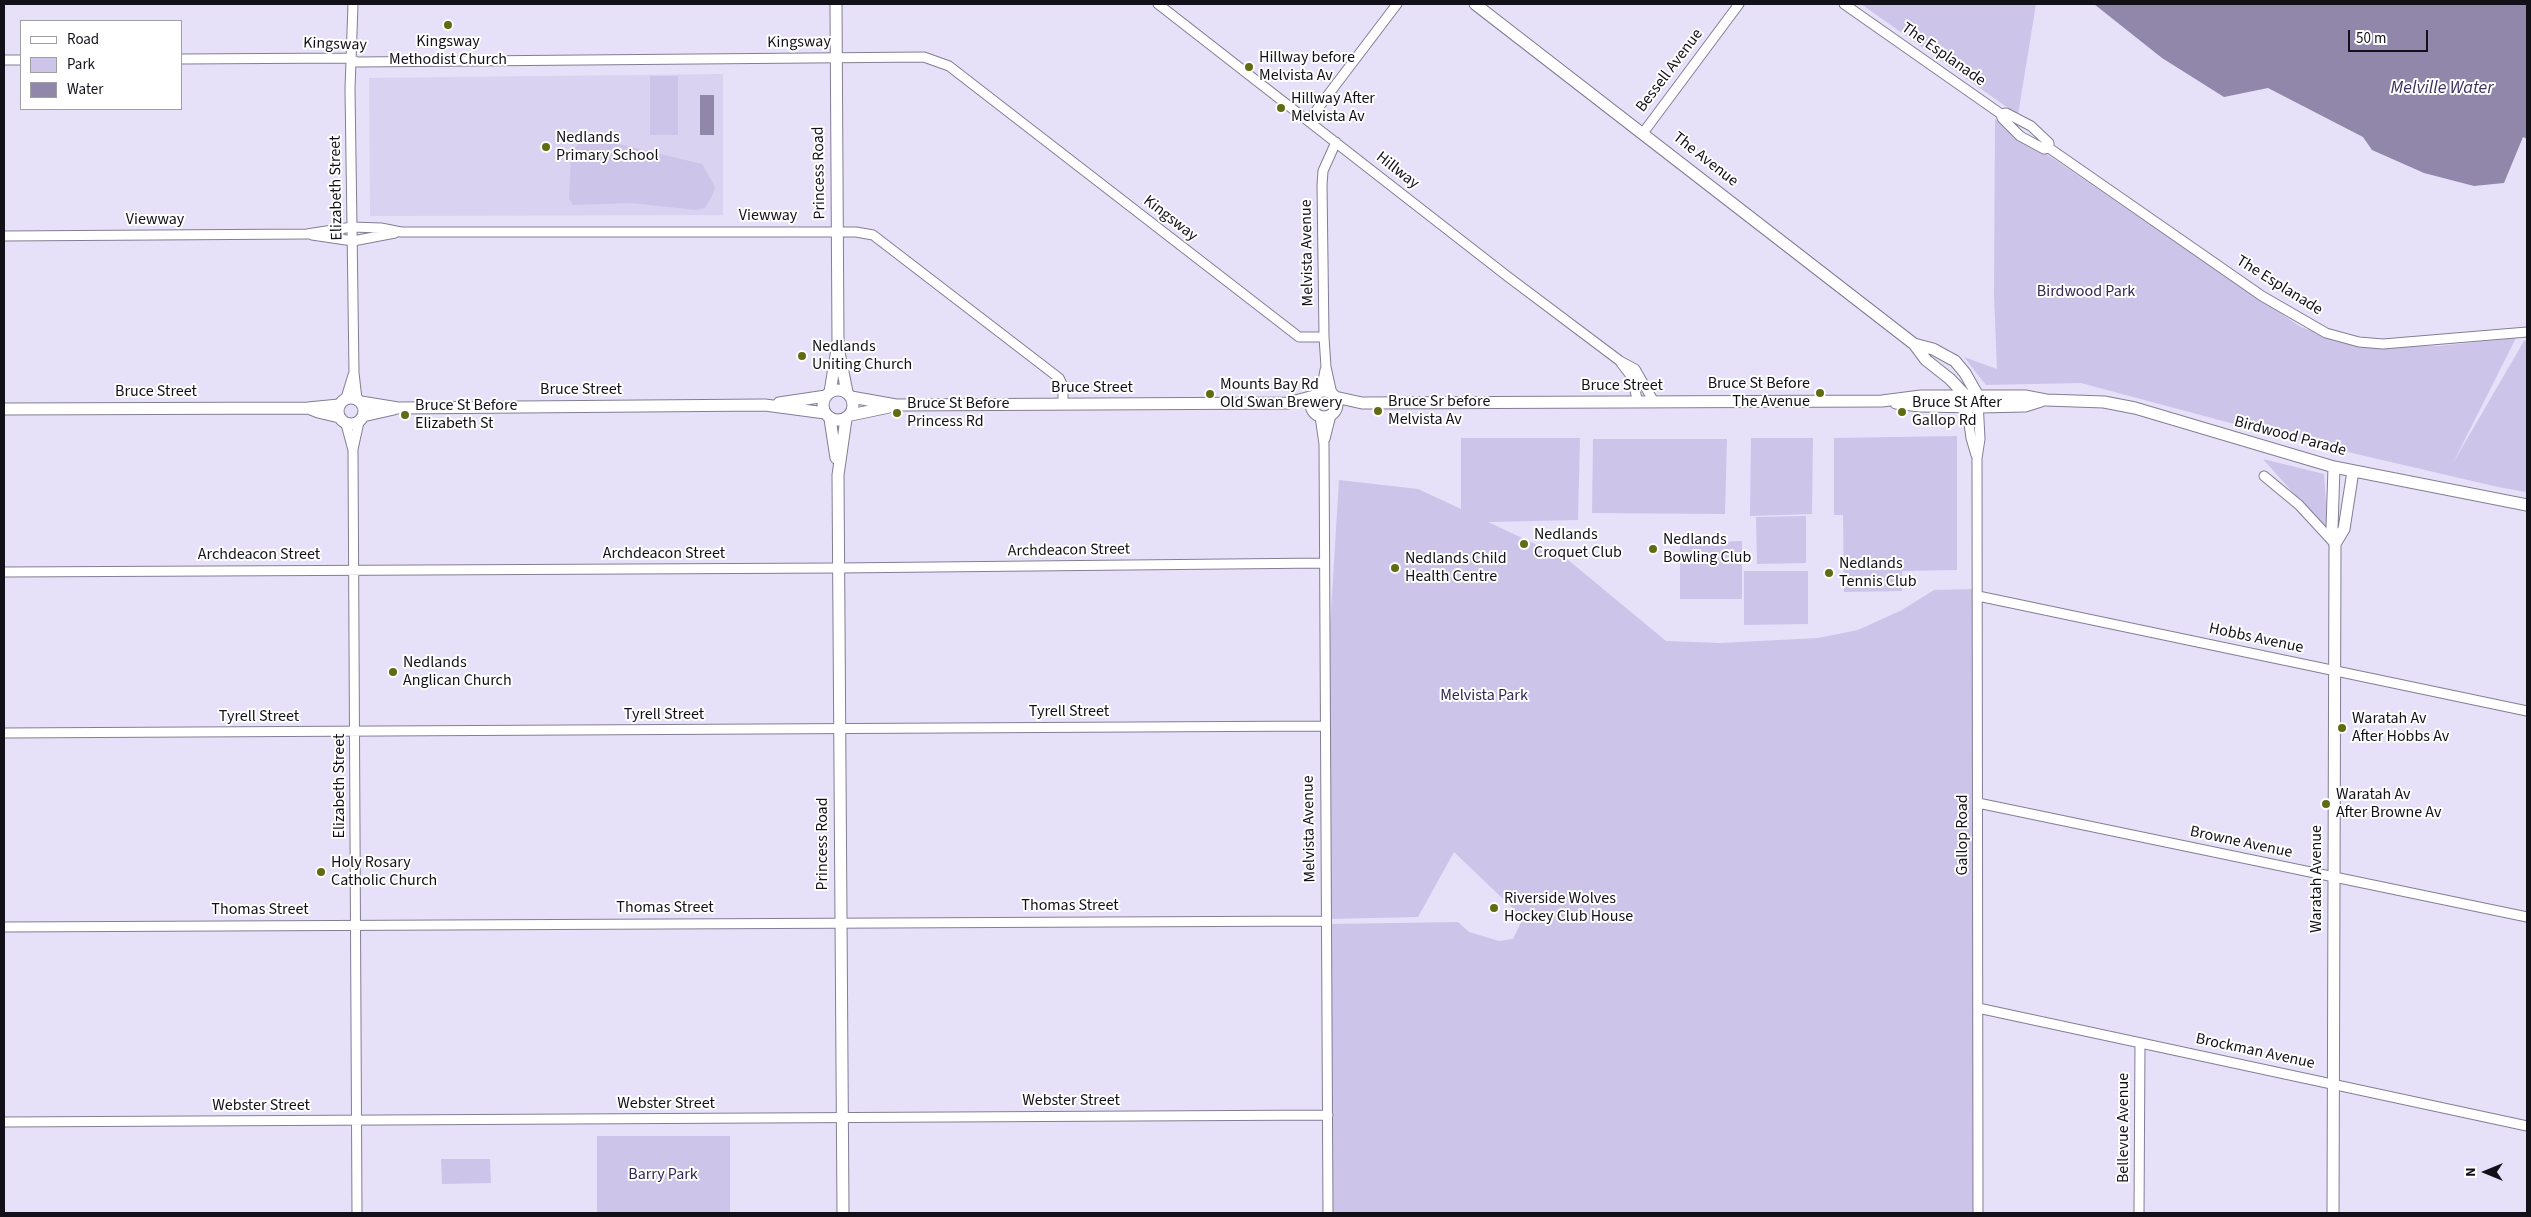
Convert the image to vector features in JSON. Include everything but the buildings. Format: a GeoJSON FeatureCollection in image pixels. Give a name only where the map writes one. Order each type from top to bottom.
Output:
{"type":"FeatureCollection","features":[{"type":"Feature","properties":{"kind":"street","name":"Elizabeth Street"},"geometry":{"type":"LineString","coordinates":[[351,401],[354,373],[352,241],[353,4]]}},
{"type":"Feature","properties":{"kind":"street","name":"Princess Road"},"geometry":{"type":"LineString","coordinates":[[836,4],[838,342],[849,395]]}},
{"type":"Feature","properties":{"kind":"street","name":"Hillway"},"geometry":{"type":"LineString","coordinates":[[1158,4],[1620,361],[1635,369],[1654,402]]}},
{"type":"Feature","properties":{"kind":"street"},"geometry":{"type":"LineString","coordinates":[[1309,120],[1397,4]]}},
{"type":"Feature","properties":{"kind":"street","name":"The Avenue"},"geometry":{"type":"LineString","coordinates":[[1475,4],[1914,344],[1926,360],[1950,379],[1966,402]]}},
{"type":"Feature","properties":{"kind":"street","name":"Bessell Avenue"},"geometry":{"type":"LineString","coordinates":[[1642,132],[1739,4]]}},
{"type":"Feature","properties":{"kind":"street","name":"The Esplanade"},"geometry":{"type":"LineString","coordinates":[[1844,4],[2001,114],[2002,118],[2020,136],[2044,149],[2049,148],[2262,296],[2326,333],[2343,339],[2382,344],[2527,332]]}},
{"type":"Feature","properties":{"kind":"street","name":"Kingsway"},"geometry":{"type":"LineString","coordinates":[[182,59],[352,60],[357,62],[924,56],[948,66],[1299,337],[1324,337]]}},
{"type":"Feature","properties":{"kind":"street"},"geometry":{"type":"LineString","coordinates":[[4,60],[20,60]]}},
{"type":"Feature","properties":{"kind":"street","name":"The Esplanade"},"geometry":{"type":"LineString","coordinates":[[2001,114],[2006,113],[2031,126],[2049,143],[2049,148]]}},
{"type":"Feature","properties":{"kind":"street","name":"Melvista Avenue"},"geometry":{"type":"LineString","coordinates":[[1328,1213],[1324,726],[1324,444],[1326,367],[1324,337],[1323,171],[1336,142]]}},
{"type":"Feature","properties":{"kind":"street","name":"Viewway"},"geometry":{"type":"LineString","coordinates":[[4,236],[307,234],[352,227],[381,228],[400,232]]}},
{"type":"Feature","properties":{"kind":"street","name":"Viewway"},"geometry":{"type":"LineString","coordinates":[[307,234],[352,241],[400,232],[837,231],[873,235],[1059,378],[1063,386],[1063,404]]}},
{"type":"Feature","properties":{"kind":"street","name":"Princess Road"},"geometry":{"type":"LineString","coordinates":[[828,394],[838,342]]}},
{"type":"Feature","properties":{"kind":"street","name":"The Avenue"},"geometry":{"type":"LineString","coordinates":[[1914,344],[1933,349],[1955,361],[1966,373],[1979,402]]}},
{"type":"Feature","properties":{"kind":"street","name":"Hillway"},"geometry":{"type":"LineString","coordinates":[[1620,361],[1631,376],[1638,402]]}},
{"type":"Feature","properties":{"kind":"street"},"geometry":{"type":"LineString","coordinates":[[836,390],[849,395],[854,408],[848,417],[836,421],[828,416],[823,406],[828,394],[836,390]]}},
{"type":"Feature","properties":{"kind":"street","name":"Bruce Street"},"geometry":{"type":"LineString","coordinates":[[4,409],[308,408],[351,401],[398,408],[765,405],[828,394]]}},
{"type":"Feature","properties":{"kind":"street","name":"Bruce Street"},"geometry":{"type":"LineString","coordinates":[[849,395],[896,405],[1882,401],[1920,406],[1979,402]]}},
{"type":"Feature","properties":{"kind":"street","name":"Birdwood Parade"},"geometry":{"type":"LineString","coordinates":[[1979,402],[2025,396],[2046,400],[2104,402],[2135,408],[2334,467],[2527,505]]}},
{"type":"Feature","properties":{"kind":"street"},"geometry":{"type":"LineString","coordinates":[[342,420],[351,401],[364,409],[361,419]]}},
{"type":"Feature","properties":{"kind":"street","name":"Gallop Road"},"geometry":{"type":"LineString","coordinates":[[1966,402],[1971,438],[1977,458]]}},
{"type":"Feature","properties":{"kind":"street","name":"Gallop Road"},"geometry":{"type":"LineString","coordinates":[[1978,1213],[1977,458],[1980,439],[1979,402]]}},
{"type":"Feature","properties":{"kind":"street","name":"Bruce Street"},"geometry":{"type":"LineString","coordinates":[[765,405],[828,416]]}},
{"type":"Feature","properties":{"kind":"street","name":"Bruce Street"},"geometry":{"type":"LineString","coordinates":[[848,417],[896,405]]}},
{"type":"Feature","properties":{"kind":"street","name":"Bruce Street"},"geometry":{"type":"LineString","coordinates":[[308,408],[353,424],[361,419],[398,408]]}},
{"type":"Feature","properties":{"kind":"street","name":"Princess Road"},"geometry":{"type":"LineString","coordinates":[[828,416],[838,475],[843,1213]]}},
{"type":"Feature","properties":{"kind":"street","name":"Princess Road"},"geometry":{"type":"LineString","coordinates":[[838,475],[848,417]]}},
{"type":"Feature","properties":{"kind":"street","name":"Elizabeth Street"},"geometry":{"type":"LineString","coordinates":[[357,1213],[353,450],[361,419]]}},
{"type":"Feature","properties":{"kind":"street","name":"Elizabeth Street"},"geometry":{"type":"LineString","coordinates":[[342,420],[353,450]]}},
{"type":"Feature","properties":{"kind":"street","name":"Waratah Avenue"},"geometry":{"type":"LineString","coordinates":[[2333,1213],[2335,544],[2332,528],[2334,467]]}},
{"type":"Feature","properties":{"kind":"street","name":"Waratah Avenue"},"geometry":{"type":"LineString","coordinates":[[2335,544],[2344,529],[2353,471]]}},
{"type":"Feature","properties":{"kind":"street"},"geometry":{"type":"LineString","coordinates":[[2264,476],[2299,505],[2335,544]]}},
{"type":"Feature","properties":{"kind":"street","name":"Archdeacon Street"},"geometry":{"type":"LineString","coordinates":[[4,572],[838,568],[1324,563]]}},
{"type":"Feature","properties":{"kind":"street","name":"Hobbs Avenue"},"geometry":{"type":"LineString","coordinates":[[1978,596],[2527,711]]}},
{"type":"Feature","properties":{"kind":"street","name":"Tyrell Street"},"geometry":{"type":"LineString","coordinates":[[4,733],[1324,726]]}},
{"type":"Feature","properties":{"kind":"street","name":"Browne Avenue"},"geometry":{"type":"LineString","coordinates":[[1978,803],[2527,918]]}},
{"type":"Feature","properties":{"kind":"street","name":"Thomas Street"},"geometry":{"type":"LineString","coordinates":[[4,927],[1326,921]]}},
{"type":"Feature","properties":{"kind":"street","name":"Brockman Avenue"},"geometry":{"type":"LineString","coordinates":[[1978,1008],[2527,1126]]}},
{"type":"Feature","properties":{"kind":"street","name":"Bellevue Avenue"},"geometry":{"type":"LineString","coordinates":[[2138,1213],[2140,1044]]}},
{"type":"Feature","properties":{"kind":"street","name":"Webster Street"},"geometry":{"type":"LineString","coordinates":[[4,1122],[1328,1115]]}},
{"type":"Feature","properties":{"kind":"shaded area","name":"Nedlands Primary School"},"geometry":{"type":"Polygon","coordinates":[[[723,74],[723,215],[370,216],[369,78],[723,74]]]}},
{"type":"Feature","properties":{"kind":"green space"},"geometry":{"type":"Polygon","coordinates":[[[1861,4],[2036,4],[2018,115],[1861,4]]]}},
{"type":"Feature","properties":{"kind":"green space"},"geometry":{"type":"Polygon","coordinates":[[[650,76],[678,76],[678,135],[650,135],[650,76]]]}},
{"type":"Feature","properties":{"kind":"green space","name":"Birdwood Park"},"geometry":{"type":"Polygon","coordinates":[[[1995,119],[2301,327],[2358,347],[2438,346],[2516,338],[2453,463],[2524,341],[2527,340],[2527,492],[2498,487],[2275,435],[2081,383],[1986,385],[1964,357],[1997,369],[1994,295],[1995,119]]]}},
{"type":"Feature","properties":{"kind":"green space"},"geometry":{"type":"Polygon","coordinates":[[[594,138],[702,164],[715,187],[712,196],[705,208],[696,210],[631,203],[573,205],[569,199],[571,155],[578,144],[594,138]]]}},
{"type":"Feature","properties":{"kind":"green space"},"geometry":{"type":"Polygon","coordinates":[[[1957,436],[1957,570],[1902,571],[1902,591],[1844,592],[1843,515],[1834,515],[1834,438],[1957,436]]]}},
{"type":"Feature","properties":{"kind":"green space","name":"Melvista Park"},"geometry":{"type":"Polygon","coordinates":[[[1461,438],[1580,438],[1578,520],[1488,522],[1567,559],[1666,641],[1720,643],[1818,638],[1858,630],[1902,610],[1934,590],[1976,589],[1974,1213],[1331,1213],[1330,924],[1458,922],[1469,932],[1499,941],[1513,939],[1523,918],[1454,852],[1418,917],[1327,919],[1324,726],[1339,480],[1418,489],[1461,509],[1461,438]]]}},
{"type":"Feature","properties":{"kind":"green space"},"geometry":{"type":"Polygon","coordinates":[[[1751,438],[1813,438],[1812,514],[1750,516],[1751,438]]]}},
{"type":"Feature","properties":{"kind":"green space"},"geometry":{"type":"Polygon","coordinates":[[[1593,439],[1727,439],[1725,514],[1592,513],[1593,439]]]}},
{"type":"Feature","properties":{"kind":"green space"},"geometry":{"type":"Polygon","coordinates":[[[2263,459],[2324,474],[2328,532],[2263,459]]]}},
{"type":"Feature","properties":{"kind":"green space"},"geometry":{"type":"Polygon","coordinates":[[[1806,516],[1806,563],[1757,564],[1756,517],[1806,516]]]}},
{"type":"Feature","properties":{"kind":"green space"},"geometry":{"type":"Polygon","coordinates":[[[1742,541],[1742,599],[1680,599],[1680,543],[1742,541]]]}},
{"type":"Feature","properties":{"kind":"green space"},"geometry":{"type":"Polygon","coordinates":[[[1744,571],[1808,571],[1808,624],[1744,625],[1744,571]]]}},
{"type":"Feature","properties":{"kind":"green space","name":"Barry Park"},"geometry":{"type":"Polygon","coordinates":[[[597,1136],[730,1136],[730,1213],[597,1213],[597,1136]]]}},
{"type":"Feature","properties":{"kind":"green space"},"geometry":{"type":"Polygon","coordinates":[[[441,1159],[490,1159],[491,1183],[442,1184],[441,1159]]]}},
{"type":"Feature","properties":{"kind":"water","name":"Melville Water"},"geometry":{"type":"Polygon","coordinates":[[[2094,4],[2527,4],[2527,139],[2523,137],[2504,183],[2474,186],[2424,173],[2372,150],[2363,137],[2268,88],[2224,97],[2162,58],[2094,4]]]}},
{"type":"Feature","properties":{"kind":"water"},"geometry":{"type":"Polygon","coordinates":[[[700,95],[714,95],[714,135],[700,135],[700,95]]]}},
{"type":"Feature","properties":{"kind":"place","name":"Kingsway Methodist Church"},"geometry":{"type":"Point","coordinates":[448,25]}},
{"type":"Feature","properties":{"kind":"place","name":"Hillway before Melvista Av"},"geometry":{"type":"Point","coordinates":[1249,67]}},
{"type":"Feature","properties":{"kind":"place","name":"Hillway After Melvista Av"},"geometry":{"type":"Point","coordinates":[1281,108]}},
{"type":"Feature","properties":{"kind":"place","name":"Nedlands Primary School"},"geometry":{"type":"Point","coordinates":[546,147]}},
{"type":"Feature","properties":{"kind":"place","name":"Nedlands Uniting Church"},"geometry":{"type":"Point","coordinates":[802,356]}},
{"type":"Feature","properties":{"kind":"place","name":"Bruce St Before The Avenue"},"geometry":{"type":"Point","coordinates":[1820,393]}},
{"type":"Feature","properties":{"kind":"place","name":"Mounts Bay Rd Old Swan Brewery"},"geometry":{"type":"Point","coordinates":[1210,394]}},
{"type":"Feature","properties":{"kind":"place","name":"Bruce Sr before Melvista Av"},"geometry":{"type":"Point","coordinates":[1378,411]}},
{"type":"Feature","properties":{"kind":"place","name":"Bruce St After Gallop Rd"},"geometry":{"type":"Point","coordinates":[1902,412]}},
{"type":"Feature","properties":{"kind":"place","name":"Bruce St Before Princess Rd"},"geometry":{"type":"Point","coordinates":[897,413]}},
{"type":"Feature","properties":{"kind":"place","name":"Bruce St Before Elizabeth St"},"geometry":{"type":"Point","coordinates":[405,415]}},
{"type":"Feature","properties":{"kind":"place","name":"Nedlands Croquet Club"},"geometry":{"type":"Point","coordinates":[1524,544]}},
{"type":"Feature","properties":{"kind":"place","name":"Nedlands Bowling Club"},"geometry":{"type":"Point","coordinates":[1653,549]}},
{"type":"Feature","properties":{"kind":"place","name":"Nedlands Child Health Centre"},"geometry":{"type":"Point","coordinates":[1395,568]}},
{"type":"Feature","properties":{"kind":"place","name":"Nedlands Tennis Club"},"geometry":{"type":"Point","coordinates":[1829,573]}},
{"type":"Feature","properties":{"kind":"place","name":"Nedlands Anglican Church"},"geometry":{"type":"Point","coordinates":[393,672]}},
{"type":"Feature","properties":{"kind":"place","name":"Waratah Av After Hobbs Av"},"geometry":{"type":"Point","coordinates":[2342,728]}},
{"type":"Feature","properties":{"kind":"place","name":"Waratah Av After Browne Av"},"geometry":{"type":"Point","coordinates":[2326,804]}},
{"type":"Feature","properties":{"kind":"place","name":"Holy Rosary Catholic Church"},"geometry":{"type":"Point","coordinates":[321,872]}},
{"type":"Feature","properties":{"kind":"place","name":"Riverside Wolves Hockey Club House"},"geometry":{"type":"Point","coordinates":[1494,908]}}]}
